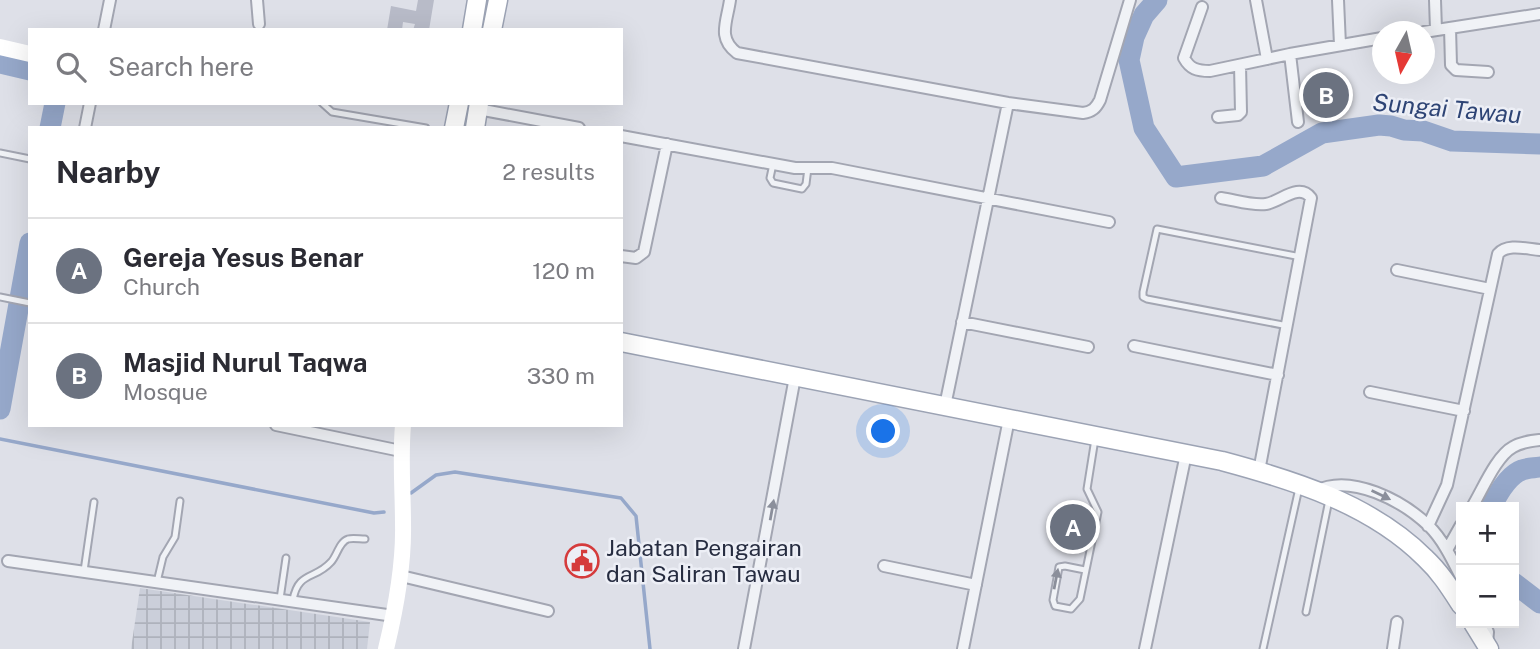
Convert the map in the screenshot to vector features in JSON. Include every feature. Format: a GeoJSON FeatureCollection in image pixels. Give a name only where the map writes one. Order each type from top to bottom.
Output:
{"type":"FeatureCollection","features":[{"type":"Feature","properties":{"kind":"main road"},"geometry":{"type":"LineString","coordinates":[[472,28],[477,0]]}},
{"type":"Feature","properties":{"kind":"main road"},"geometry":{"type":"LineString","coordinates":[[492,28],[498,0]]}},
{"type":"Feature","properties":{"kind":"main road"},"geometry":{"type":"LineString","coordinates":[[454,126],[459,105]]}},
{"type":"Feature","properties":{"kind":"main road"},"geometry":{"type":"LineString","coordinates":[[475,126],[479,106]]}},
{"type":"Feature","properties":{"kind":"main road"},"geometry":{"type":"LineString","coordinates":[[623,342],[1186,454],[1259,471],[1315,491],[1371,517],[1426,558],[1456,597]]}},
{"type":"Feature","properties":{"kind":"main road"},"geometry":{"type":"LineString","coordinates":[[1476,628],[1488,647]]}},
{"type":"Feature","properties":{"kind":"street"},"geometry":{"type":"LineString","coordinates":[[104,28],[110,0]]}},
{"type":"Feature","properties":{"kind":"street"},"geometry":{"type":"LineString","coordinates":[[257,0],[259,24]]}},
{"type":"Feature","properties":{"kind":"street"},"geometry":{"type":"LineString","coordinates":[[730,0],[724,34],[727,46],[737,53],[1008,103],[1083,113],[1096,107],[1130,0]]}},
{"type":"Feature","properties":{"kind":"street"},"geometry":{"type":"LineString","coordinates":[[1256,0],[1267,58]]}},
{"type":"Feature","properties":{"kind":"street"},"geometry":{"type":"LineString","coordinates":[[1338,0],[1340,45]]}},
{"type":"Feature","properties":{"kind":"street"},"geometry":{"type":"LineString","coordinates":[[1432,21],[1435,0]]}},
{"type":"Feature","properties":{"kind":"street"},"geometry":{"type":"LineString","coordinates":[[1202,6],[1184,58],[1188,65],[1198,71],[1210,71],[1372,40]]}},
{"type":"Feature","properties":{"kind":"street"},"geometry":{"type":"LineString","coordinates":[[1435,30],[1540,14]]}},
{"type":"Feature","properties":{"kind":"street"},"geometry":{"type":"LineString","coordinates":[[1450,28],[1451,65],[1456,70],[1488,72]]}},
{"type":"Feature","properties":{"kind":"street"},"geometry":{"type":"LineString","coordinates":[[0,47],[28,54]]}},
{"type":"Feature","properties":{"kind":"street"},"geometry":{"type":"LineString","coordinates":[[1290,54],[1298,122]]}},
{"type":"Feature","properties":{"kind":"street"},"geometry":{"type":"LineString","coordinates":[[1218,117],[1238,115],[1241,112],[1240,65]]}},
{"type":"Feature","properties":{"kind":"street"},"geometry":{"type":"LineString","coordinates":[[945,406],[1008,103]]}},
{"type":"Feature","properties":{"kind":"street"},"geometry":{"type":"LineString","coordinates":[[85,126],[90,105]]}},
{"type":"Feature","properties":{"kind":"street"},"geometry":{"type":"LineString","coordinates":[[479,106],[561,126]]}},
{"type":"Feature","properties":{"kind":"street"},"geometry":{"type":"LineString","coordinates":[[623,136],[773,164],[832,168],[1109,222]]}},
{"type":"Feature","properties":{"kind":"street"},"geometry":{"type":"LineString","coordinates":[[623,256],[636,258],[644,251],[667,144]]}},
{"type":"Feature","properties":{"kind":"street"},"geometry":{"type":"LineString","coordinates":[[1221,198],[1266,204],[1296,191],[1308,193],[1311,198],[1259,471]]}},
{"type":"Feature","properties":{"kind":"street"},"geometry":{"type":"LineString","coordinates":[[1428,526],[1447,485],[1498,254],[1511,248],[1540,250]]}},
{"type":"Feature","properties":{"kind":"street"},"geometry":{"type":"LineString","coordinates":[[1397,270],[1490,289]]}},
{"type":"Feature","properties":{"kind":"street"},"geometry":{"type":"LineString","coordinates":[[962,321],[1088,347]]}},
{"type":"Feature","properties":{"kind":"street"},"geometry":{"type":"LineString","coordinates":[[1133,346],[1278,375]]}},
{"type":"Feature","properties":{"kind":"street"},"geometry":{"type":"LineString","coordinates":[[744,649],[794,377]]}},
{"type":"Feature","properties":{"kind":"street"},"geometry":{"type":"LineString","coordinates":[[1370,392],[1464,411]]}},
{"type":"Feature","properties":{"kind":"street"},"geometry":{"type":"LineString","coordinates":[[963,649],[1009,419]]}},
{"type":"Feature","properties":{"kind":"street"},"geometry":{"type":"LineString","coordinates":[[286,427],[401,451]]}},
{"type":"Feature","properties":{"kind":"street"},"geometry":{"type":"LineString","coordinates":[[386,649],[401,576],[404,525],[401,475],[403,427]]}},
{"type":"Feature","properties":{"kind":"street"},"geometry":{"type":"LineString","coordinates":[[1475,502],[1502,456],[1511,447],[1540,440]]}},
{"type":"Feature","properties":{"kind":"street"},"geometry":{"type":"LineString","coordinates":[[1145,649],[1186,454]]}},
{"type":"Feature","properties":{"kind":"street"},"geometry":{"type":"LineString","coordinates":[[1315,491],[1330,485],[1367,489],[1398,503],[1428,526],[1447,550],[1456,567]]}},
{"type":"Feature","properties":{"kind":"street"},"geometry":{"type":"LineString","coordinates":[[1447,550],[1456,534]]}},
{"type":"Feature","properties":{"kind":"street"},"geometry":{"type":"LineString","coordinates":[[8,561],[394,616]]}},
{"type":"Feature","properties":{"kind":"street"},"geometry":{"type":"LineString","coordinates":[[884,566],[976,585]]}},
{"type":"Feature","properties":{"kind":"street"},"geometry":{"type":"LineString","coordinates":[[401,576],[548,611]]}},
{"type":"Feature","properties":{"kind":"street"},"geometry":{"type":"LineString","coordinates":[[1393,649],[1397,622]]}},
{"type":"Feature","properties":{"kind":"street"},"geometry":{"type":"LineString","coordinates":[[1486,628],[1488,647]]}},
{"type":"Feature","properties":{"kind":"lane"},"geometry":{"type":"LineString","coordinates":[[323,105],[332,112],[414,126]]}},
{"type":"Feature","properties":{"kind":"lane"},"geometry":{"type":"LineString","coordinates":[[0,153],[28,159]]}},
{"type":"Feature","properties":{"kind":"lane"},"geometry":{"type":"LineString","coordinates":[[773,164],[771,178],[774,183],[802,189],[806,184],[808,168]]}},
{"type":"Feature","properties":{"kind":"lane"},"geometry":{"type":"LineString","coordinates":[[1288,326],[1147,299],[1143,297],[1143,292],[1157,229],[1301,257]]}},
{"type":"Feature","properties":{"kind":"lane"},"geometry":{"type":"LineString","coordinates":[[1,297],[28,303]]}},
{"type":"Feature","properties":{"kind":"lane"},"geometry":{"type":"LineString","coordinates":[[1085,570],[1059,567],[1053,600],[1055,607],[1069,610],[1078,603],[1098,512],[1087,489],[1095,436]]}},
{"type":"Feature","properties":{"kind":"lane"},"geometry":{"type":"LineString","coordinates":[[1306,612],[1315,491]]}},
{"type":"Feature","properties":{"kind":"lane"},"geometry":{"type":"LineString","coordinates":[[1263,649],[1315,491]]}},
{"type":"Feature","properties":{"kind":"lane"},"geometry":{"type":"LineString","coordinates":[[157,582],[163,557],[175,537],[180,501]]}},
{"type":"Feature","properties":{"kind":"lane"},"geometry":{"type":"LineString","coordinates":[[85,571],[94,502]]}},
{"type":"Feature","properties":{"kind":"lane"},"geometry":{"type":"LineString","coordinates":[[293,600],[303,578],[327,566],[343,542],[348,539],[365,539]]}},
{"type":"Feature","properties":{"kind":"lane"},"geometry":{"type":"LineString","coordinates":[[280,598],[286,558]]}},
{"type":"Feature","properties":{"kind":"shaded area"},"geometry":{"type":"Polygon","coordinates":[[[140,588],[370,622],[367,649],[131,649],[140,588]]]}},
{"type":"Feature","properties":{"kind":"building"},"geometry":{"type":"Polygon","coordinates":[[[418,0],[434,0],[429,28],[414,28],[415,24],[403,22],[402,28],[387,28],[391,6],[416,11],[418,0]]]}},
{"type":"Feature","properties":{"kind":"waterway","name":"Sungai Tawau"},"geometry":{"type":"LineString","coordinates":[[1157,0],[1144,15],[1134,37],[1129,60],[1144,128],[1176,177],[1263,166],[1322,133],[1379,125],[1423,131],[1452,141],[1540,144]]}},
{"type":"Feature","properties":{"kind":"waterway"},"geometry":{"type":"LineString","coordinates":[[0,63],[28,70]]}},
{"type":"Feature","properties":{"kind":"waterway"},"geometry":{"type":"LineString","coordinates":[[50,126],[55,105]]}},
{"type":"Feature","properties":{"kind":"waterway"},"geometry":{"type":"LineString","coordinates":[[0,409],[28,254]]}},
{"type":"Feature","properties":{"kind":"waterway"},"geometry":{"type":"LineString","coordinates":[[0,439],[374,513],[384,512]]}},
{"type":"Feature","properties":{"kind":"waterway","name":"Sungai Tawau"},"geometry":{"type":"LineString","coordinates":[[1494,502],[1512,476],[1524,469],[1540,467]]}},
{"type":"Feature","properties":{"kind":"waterway"},"geometry":{"type":"LineString","coordinates":[[411,493],[436,475],[455,472],[621,498],[636,516],[650,649]]}},
{"type":"Feature","properties":{"kind":"waterway","name":"Sungai Tawau"},"geometry":{"type":"LineString","coordinates":[[1519,587],[1540,603]]}},
{"type":"Feature","properties":{"kind":"place","name":"Masjid Nurul Taqwa"},"geometry":{"type":"Point","coordinates":[1326,95]}},
{"type":"Feature","properties":{"kind":"place","name":"Gereja Yesus Benar"},"geometry":{"type":"Point","coordinates":[1073,527]}},
{"type":"Feature","properties":{"kind":"place","name":"Jabatan Pengairan dan Saliran Tawau"},"geometry":{"type":"Point","coordinates":[582,561]}}]}
